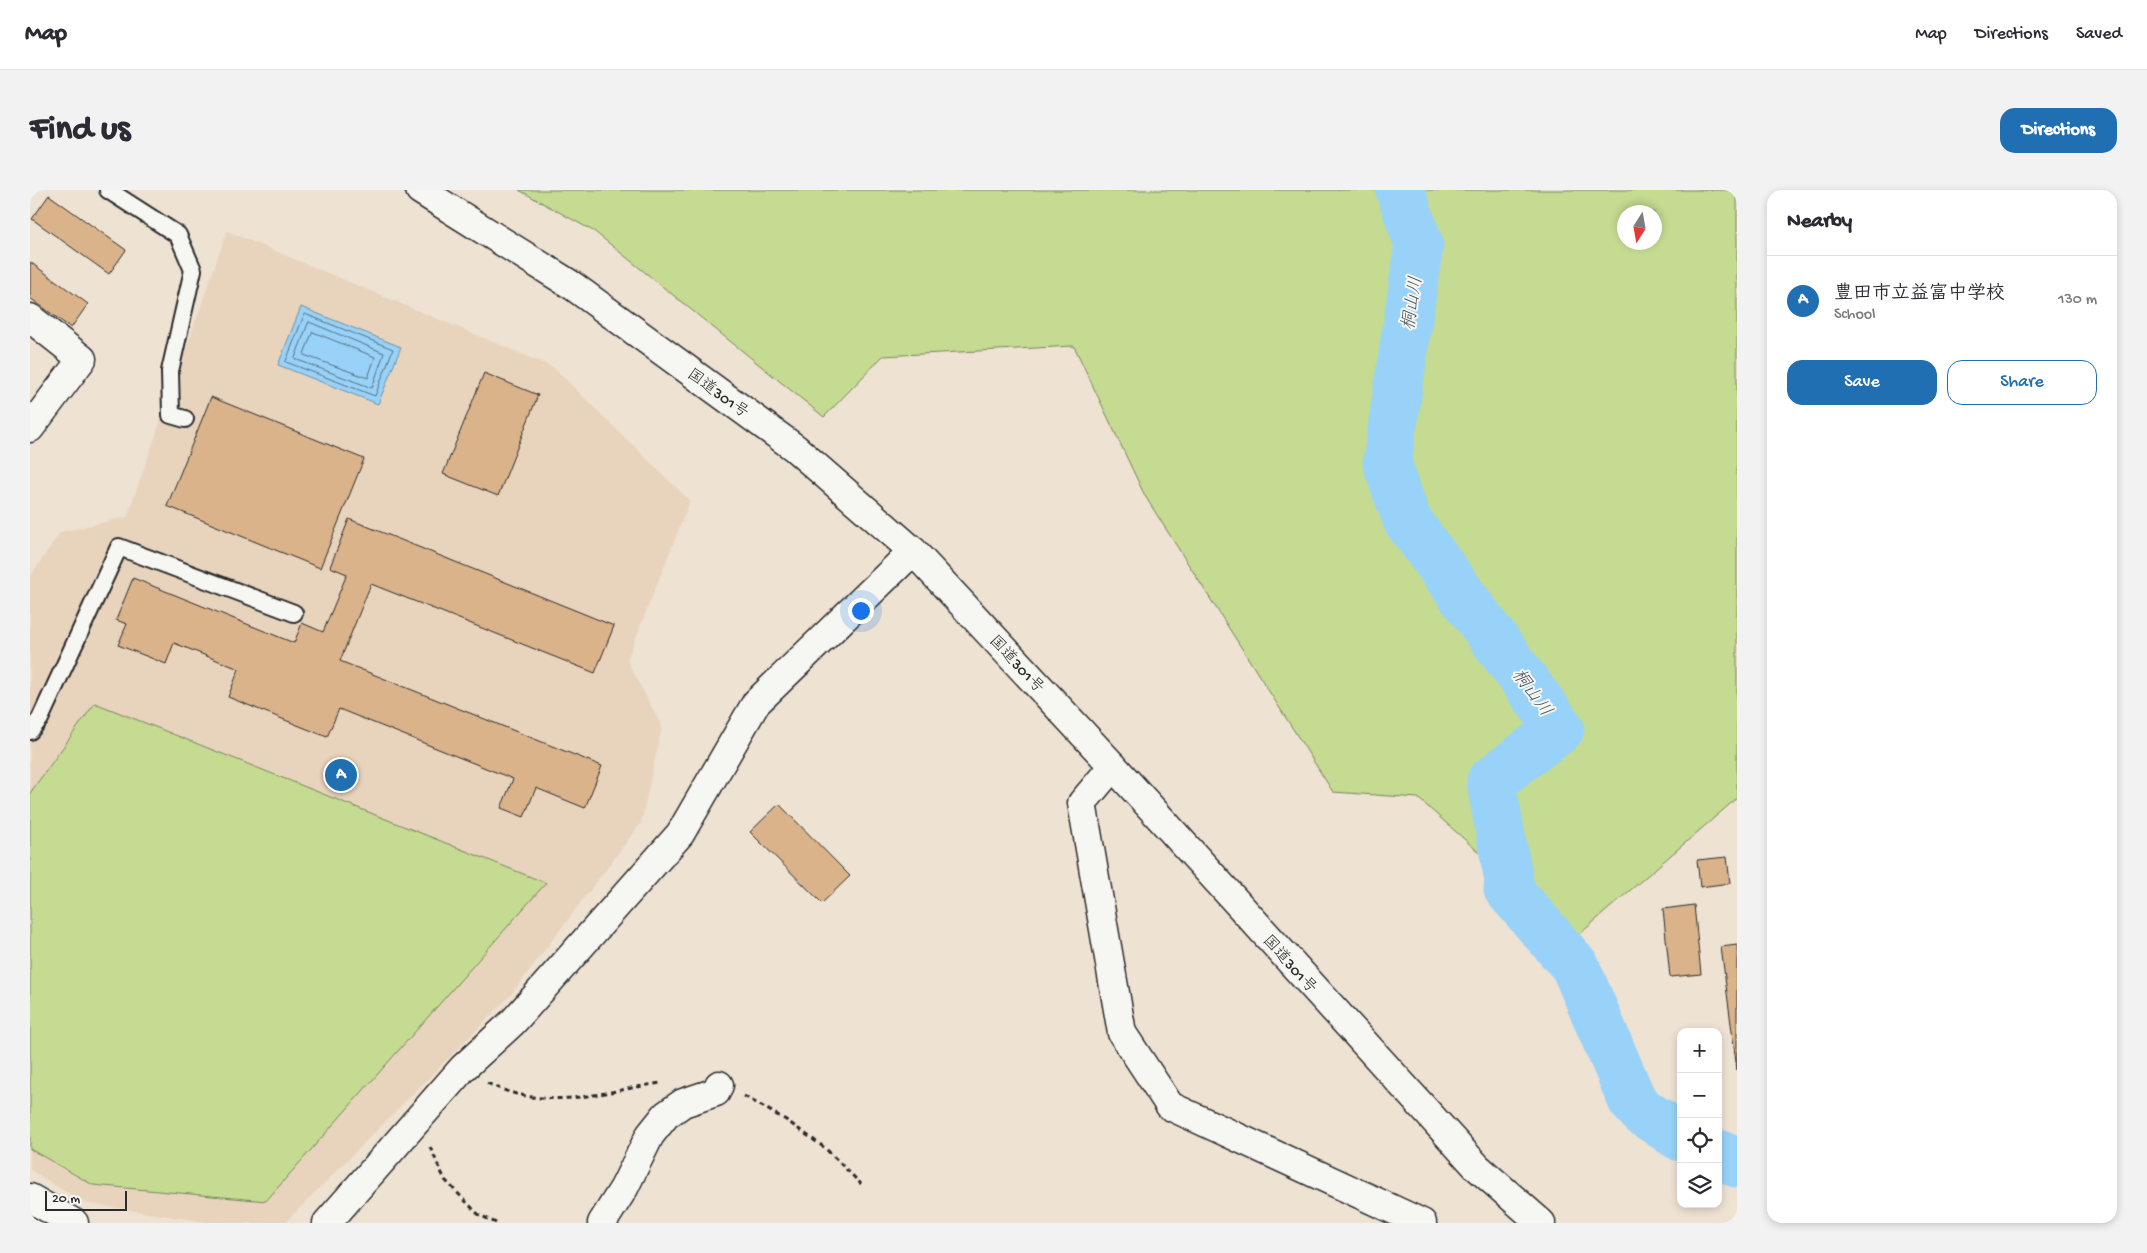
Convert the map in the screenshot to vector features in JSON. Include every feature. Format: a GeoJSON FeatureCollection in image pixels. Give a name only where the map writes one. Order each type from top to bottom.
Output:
{"type":"FeatureCollection","features":[{"type":"Feature","properties":{"kind":"main road","name":"国道301号"},"geometry":{"type":"LineString","coordinates":[[420,190],[573,286],[779,436],[913,551],[1113,766],[1477,1167],[1541,1223]]}},
{"type":"Feature","properties":{"kind":"main road"},"geometry":{"type":"LineString","coordinates":[[30,318],[82,359],[30,428]]}},
{"type":"Feature","properties":{"kind":"main road"},"geometry":{"type":"LineString","coordinates":[[327,1223],[463,1068],[513,1022],[680,834],[756,703],[913,551]]}},
{"type":"Feature","properties":{"kind":"main road"},"geometry":{"type":"LineString","coordinates":[[1113,766],[1082,803],[1122,1033],[1170,1106],[1422,1223]]}},
{"type":"Feature","properties":{"kind":"main road"},"geometry":{"type":"LineString","coordinates":[[602,1223],[624,1188],[650,1135],[666,1115],[683,1103],[716,1092],[719,1085]]}},
{"type":"Feature","properties":{"kind":"main road"},"geometry":{"type":"LineString","coordinates":[[30,1198],[74,1223]]}},
{"type":"Feature","properties":{"kind":"lane"},"geometry":{"type":"LineString","coordinates":[[108,190],[178,235],[193,270],[170,371],[171,415],[185,420]]}},
{"type":"Feature","properties":{"kind":"lane"},"geometry":{"type":"LineString","coordinates":[[30,732],[40,720],[119,547],[294,613]]}},
{"type":"Feature","properties":{"kind":"path"},"geometry":{"type":"LineString","coordinates":[[418,1119],[445,1180],[478,1214],[496,1223]]}},
{"type":"Feature","properties":{"kind":"shaded area"},"geometry":{"type":"Polygon","coordinates":[[[227,231],[553,367],[690,501],[627,660],[662,727],[641,823],[510,996],[285,1223],[213,1223],[84,1203],[30,1170],[30,577],[60,532],[127,517],[227,231]]]}},
{"type":"Feature","properties":{"kind":"green space"},"geometry":{"type":"Polygon","coordinates":[[[519,190],[1737,190],[1737,798],[1575,938],[1418,798],[1333,792],[1145,496],[1074,346],[883,356],[824,417],[595,232],[519,190]]]}},
{"type":"Feature","properties":{"kind":"green space"},"geometry":{"type":"Polygon","coordinates":[[[95,703],[546,883],[266,1201],[93,1185],[30,1149],[30,793],[95,703]]]}},
{"type":"Feature","properties":{"kind":"water"},"geometry":{"type":"Polygon","coordinates":[[[301,307],[401,347],[378,404],[278,365],[301,307]]]}},
{"type":"Feature","properties":{"kind":"building"},"geometry":{"type":"Polygon","coordinates":[[[49,195],[126,250],[109,274],[32,219],[49,195]]]}},
{"type":"Feature","properties":{"kind":"building"},"geometry":{"type":"Polygon","coordinates":[[[30,262],[88,304],[71,328],[30,298],[30,262]]]}},
{"type":"Feature","properties":{"kind":"building"},"geometry":{"type":"Polygon","coordinates":[[[484,373],[538,395],[498,496],[443,474],[484,373]]]}},
{"type":"Feature","properties":{"kind":"building"},"geometry":{"type":"Polygon","coordinates":[[[211,397],[364,459],[320,568],[167,506],[211,397]]]}},
{"type":"Feature","properties":{"kind":"building"},"geometry":{"type":"Polygon","coordinates":[[[349,519],[614,626],[595,673],[371,584],[340,661],[602,766],[585,808],[536,788],[524,817],[501,808],[513,779],[339,709],[327,737],[228,697],[239,669],[174,643],[166,664],[118,645],[127,624],[116,620],[133,578],[294,643],[302,623],[323,632],[347,574],[330,567],[349,519]]]}},
{"type":"Feature","properties":{"kind":"building"},"geometry":{"type":"Polygon","coordinates":[[[779,804],[850,876],[822,903],[750,832],[779,804]]]}},
{"type":"Feature","properties":{"kind":"building"},"geometry":{"type":"Polygon","coordinates":[[[1727,857],[1730,883],[1700,887],[1697,860],[1727,857]]]}},
{"type":"Feature","properties":{"kind":"building"},"geometry":{"type":"Polygon","coordinates":[[[1694,905],[1701,974],[1670,977],[1663,909],[1694,905]]]}},
{"type":"Feature","properties":{"kind":"building"},"geometry":{"type":"Polygon","coordinates":[[[1737,945],[1737,1070],[1721,947],[1737,945]]]}},
{"type":"Feature","properties":{"kind":"waterway","name":"桐山川"},"geometry":{"type":"LineString","coordinates":[[1400,190],[1419,245],[1387,463],[1407,520],[1560,729],[1491,781],[1509,881],[1508,889],[1575,966],[1632,1100],[1643,1112],[1677,1134]]}},
{"type":"Feature","properties":{"kind":"waterway","name":"桐山川"},"geometry":{"type":"LineString","coordinates":[[1722,1156],[1737,1163]]}},
{"type":"Feature","properties":{"kind":"place","name":"豊田市立益富中学校"},"geometry":{"type":"Point","coordinates":[341,775]}}]}
